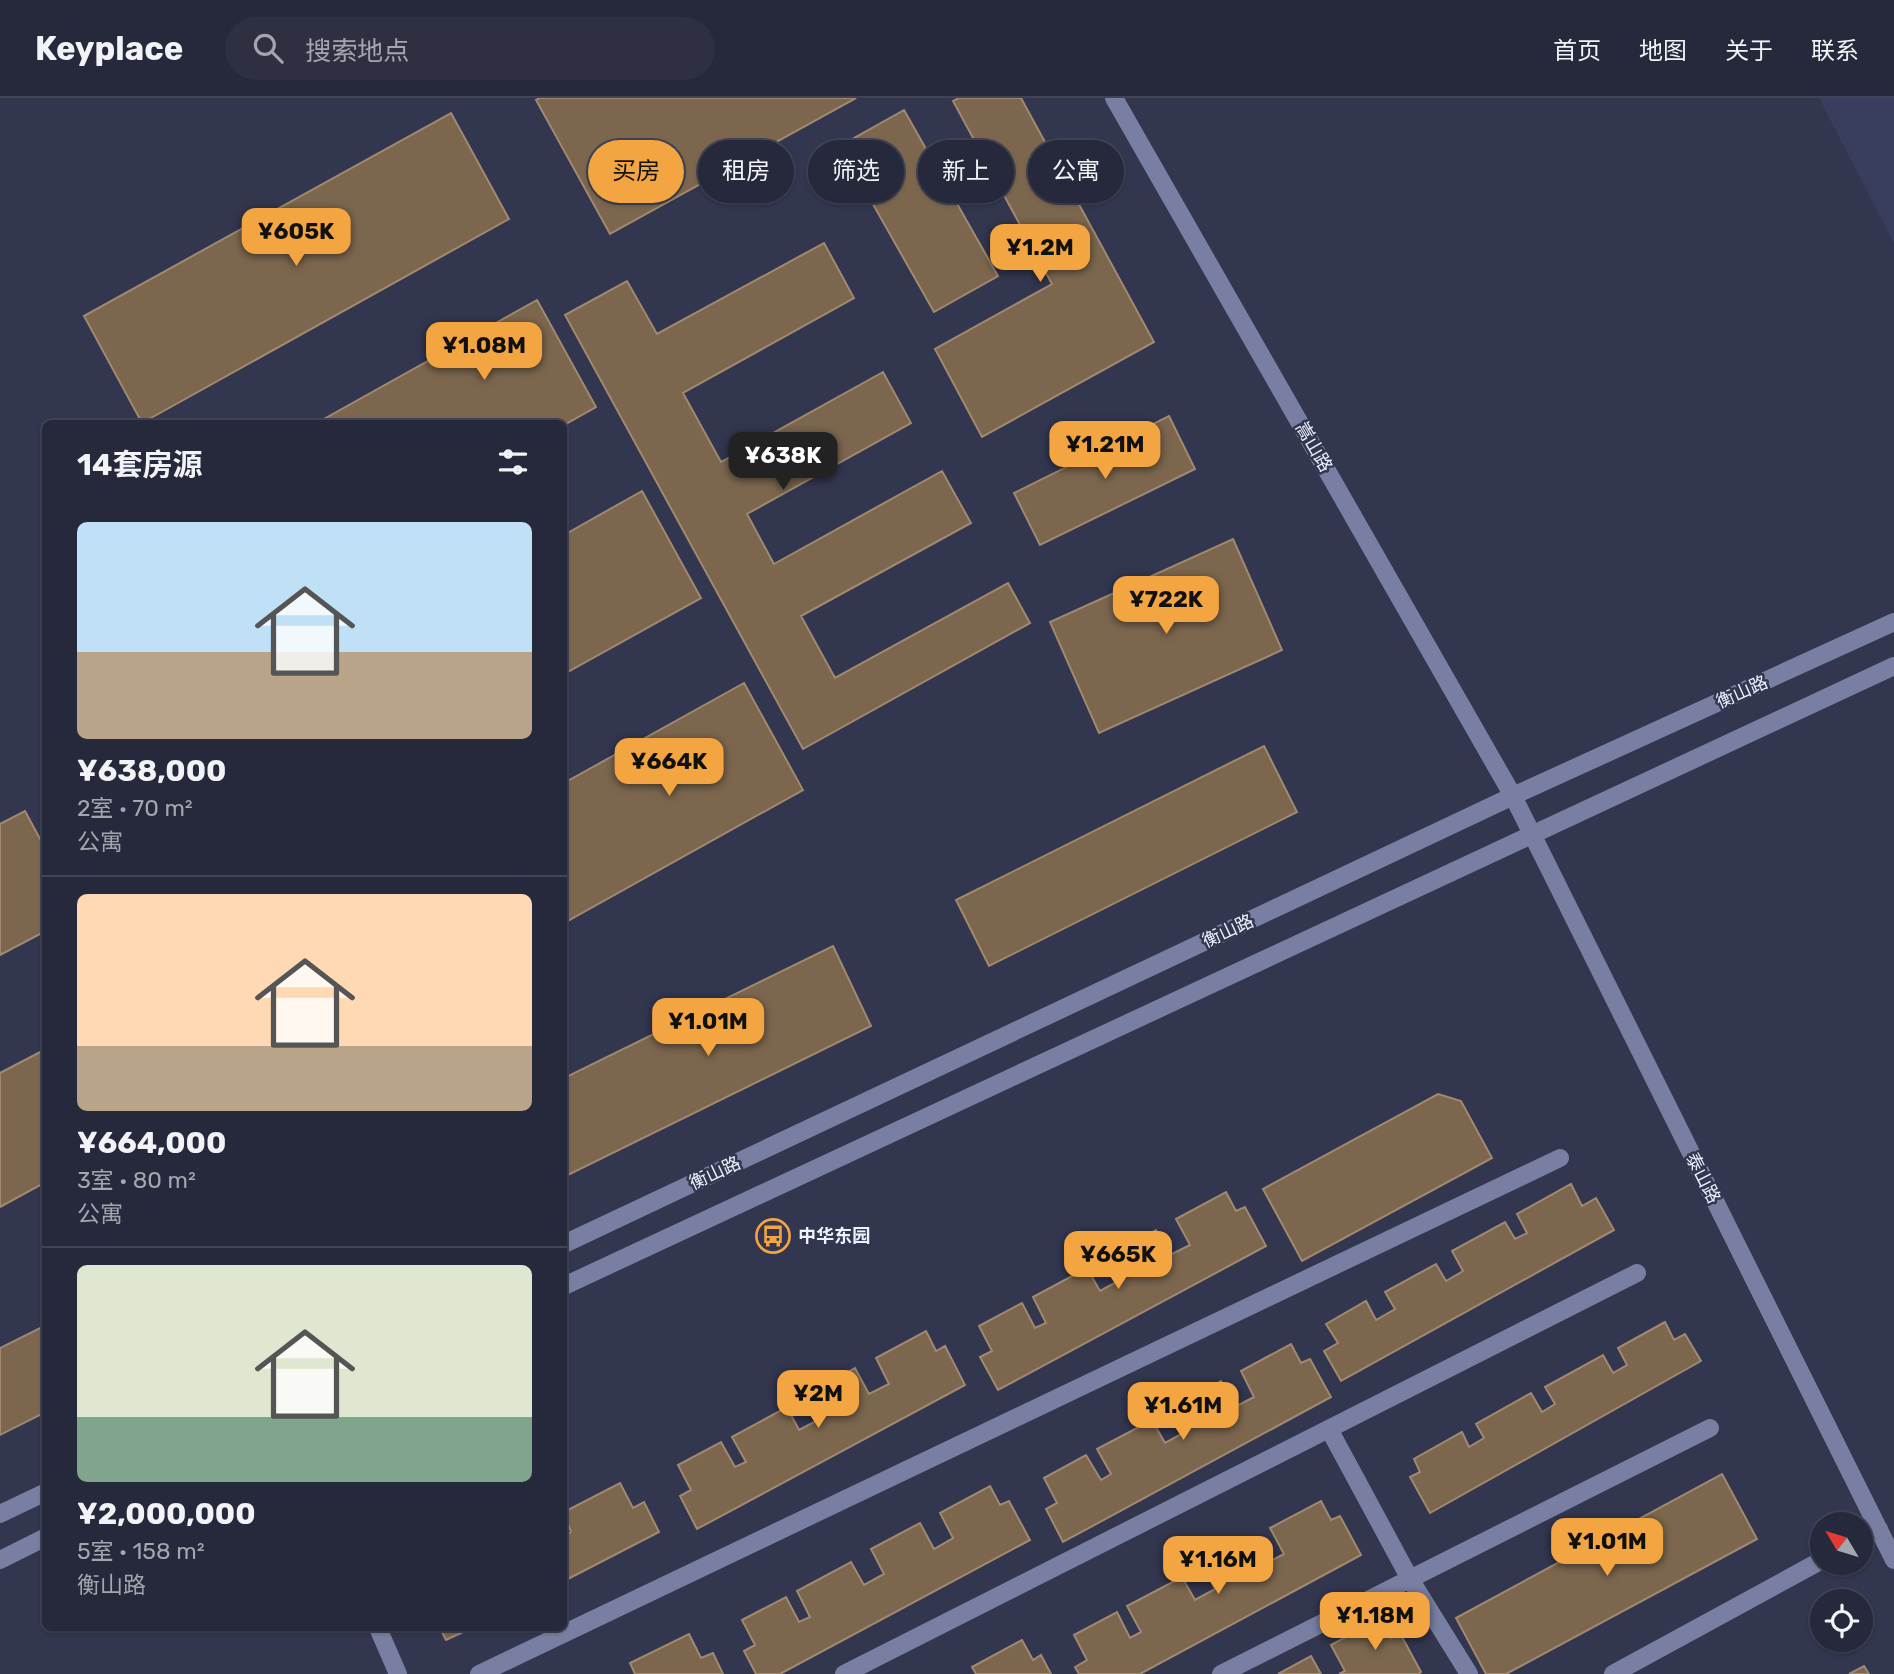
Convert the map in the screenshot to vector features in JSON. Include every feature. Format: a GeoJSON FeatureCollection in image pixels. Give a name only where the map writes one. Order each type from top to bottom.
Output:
{"type":"FeatureCollection","features":[{"type":"Feature","properties":{"kind":"street","name":"嵩山路"},"geometry":{"type":"LineString","coordinates":[[1114,98],[1513,796]]}},
{"type":"Feature","properties":{"kind":"street","name":"衡山路"},"geometry":{"type":"LineString","coordinates":[[567,1243],[1513,796],[1894,622]]}},
{"type":"Feature","properties":{"kind":"street"},"geometry":{"type":"LineString","coordinates":[[567,1285],[1894,666]]}},
{"type":"Feature","properties":{"kind":"street","name":"泰山路"},"geometry":{"type":"LineString","coordinates":[[1513,796],[1894,1560]]}},
{"type":"Feature","properties":{"kind":"street"},"geometry":{"type":"LineString","coordinates":[[479,1674],[1560,1158]]}},
{"type":"Feature","properties":{"kind":"street"},"geometry":{"type":"LineString","coordinates":[[844,1674],[1637,1273]]}},
{"type":"Feature","properties":{"kind":"street"},"geometry":{"type":"LineString","coordinates":[[1221,1674],[1710,1428]]}},
{"type":"Feature","properties":{"kind":"street"},"geometry":{"type":"LineString","coordinates":[[1329,1429],[1410,1579],[1469,1674]]}},
{"type":"Feature","properties":{"kind":"street"},"geometry":{"type":"LineString","coordinates":[[0,1514],[42,1494]]}},
{"type":"Feature","properties":{"kind":"street"},"geometry":{"type":"LineString","coordinates":[[1873,1532],[1879,1529]]}},
{"type":"Feature","properties":{"kind":"street"},"geometry":{"type":"LineString","coordinates":[[0,1559],[42,1539]]}},
{"type":"Feature","properties":{"kind":"street"},"geometry":{"type":"LineString","coordinates":[[1613,1674],[1810,1567]]}},
{"type":"Feature","properties":{"kind":"street"},"geometry":{"type":"LineString","coordinates":[[379,1631],[398,1674]]}},
{"type":"Feature","properties":{"kind":"shaded area"},"geometry":{"type":"Polygon","coordinates":[[[1819,98],[1894,98],[1894,243],[1819,98]]]}},
{"type":"Feature","properties":{"kind":"building"},"geometry":{"type":"Polygon","coordinates":[[[856,98],[780,140],[698,140],[698,185],[684,193],[684,140],[588,140],[588,194],[536,100],[856,98]]]}},
{"type":"Feature","properties":{"kind":"building"},"geometry":{"type":"Polygon","coordinates":[[[959,98],[1021,98],[1044,140],[1028,140],[1028,203],[1078,203],[1154,342],[982,437],[935,349],[1052,284],[1008,203],[1014,203],[1014,140],[974,140],[953,101],[959,98]]]}},
{"type":"Feature","properties":{"kind":"building"},"geometry":{"type":"Polygon","coordinates":[[[904,110],[921,140],[918,140],[918,203],[957,203],[998,276],[934,312],[872,203],[904,203],[904,140],[851,140],[904,110]]]}},
{"type":"Feature","properties":{"kind":"building"},"geometry":{"type":"Polygon","coordinates":[[[451,113],[509,219],[147,420],[140,420],[84,316],[451,113]]]}},
{"type":"Feature","properties":{"kind":"building"},"geometry":{"type":"Polygon","coordinates":[[[593,203],[666,203],[610,234],[593,203]]]}},
{"type":"Feature","properties":{"kind":"building"},"geometry":{"type":"Polygon","coordinates":[[[824,243],[854,298],[683,393],[721,462],[883,372],[911,423],[747,514],[774,564],[942,471],[971,523],[801,616],[835,678],[1008,583],[1030,623],[803,749],[565,315],[627,281],[657,334],[824,243]]]}},
{"type":"Feature","properties":{"kind":"building"},"geometry":{"type":"Polygon","coordinates":[[[537,300],[596,407],[567,423],[567,420],[322,420],[537,300]]]}},
{"type":"Feature","properties":{"kind":"building"},"geometry":{"type":"Polygon","coordinates":[[[1169,416],[1195,469],[1040,545],[1014,493],[1169,416]]]}},
{"type":"Feature","properties":{"kind":"building"},"geometry":{"type":"Polygon","coordinates":[[[642,491],[701,598],[567,672],[567,533],[642,491]]]}},
{"type":"Feature","properties":{"kind":"building"},"geometry":{"type":"Polygon","coordinates":[[[1233,539],[1282,650],[1099,733],[1050,622],[1233,539]]]}},
{"type":"Feature","properties":{"kind":"building"},"geometry":{"type":"Polygon","coordinates":[[[744,683],[803,790],[567,921],[567,781],[744,683]]]}},
{"type":"Feature","properties":{"kind":"building"},"geometry":{"type":"Polygon","coordinates":[[[1264,746],[1297,812],[989,966],[956,900],[1264,746]]]}},
{"type":"Feature","properties":{"kind":"building"},"geometry":{"type":"Polygon","coordinates":[[[25,811],[42,843],[42,933],[0,955],[0,824],[25,811]]]}},
{"type":"Feature","properties":{"kind":"building"},"geometry":{"type":"Polygon","coordinates":[[[833,946],[871,1026],[567,1176],[567,1077],[833,946]]]}},
{"type":"Feature","properties":{"kind":"building"},"geometry":{"type":"Polygon","coordinates":[[[42,1051],[42,1184],[0,1207],[0,1073],[42,1051]]]}},
{"type":"Feature","properties":{"kind":"building"},"geometry":{"type":"Polygon","coordinates":[[[1438,1094],[1461,1101],[1492,1158],[1302,1261],[1263,1189],[1438,1094]]]}},
{"type":"Feature","properties":{"kind":"building"},"geometry":{"type":"Polygon","coordinates":[[[1571,1184],[1582,1206],[1596,1198],[1614,1230],[1341,1381],[1324,1351],[1338,1343],[1326,1324],[1366,1301],[1376,1320],[1395,1309],[1385,1292],[1436,1264],[1446,1281],[1463,1271],[1452,1251],[1505,1222],[1515,1239],[1527,1233],[1517,1214],[1571,1184]]]}},
{"type":"Feature","properties":{"kind":"building"},"geometry":{"type":"Polygon","coordinates":[[[1226,1192],[1236,1211],[1245,1207],[1266,1246],[998,1390],[980,1357],[992,1351],[979,1326],[1022,1303],[1035,1328],[1046,1323],[1033,1297],[1087,1268],[1100,1291],[1120,1280],[1108,1256],[1156,1230],[1170,1255],[1190,1245],[1176,1219],[1226,1192]]]}},
{"type":"Feature","properties":{"kind":"building"},"geometry":{"type":"Polygon","coordinates":[[[1665,1322],[1674,1340],[1685,1334],[1701,1361],[1430,1513],[1410,1477],[1420,1472],[1414,1459],[1462,1432],[1469,1447],[1484,1438],[1476,1424],[1531,1393],[1542,1412],[1555,1404],[1545,1387],[1603,1355],[1613,1373],[1627,1365],[1618,1348],[1665,1322]]]}},
{"type":"Feature","properties":{"kind":"building"},"geometry":{"type":"Polygon","coordinates":[[[42,1327],[42,1414],[0,1435],[0,1348],[42,1327]]]}},
{"type":"Feature","properties":{"kind":"building"},"geometry":{"type":"Polygon","coordinates":[[[926,1331],[936,1351],[945,1346],[965,1385],[697,1529],[680,1496],[691,1490],[678,1465],[721,1442],[735,1467],[746,1462],[732,1437],[787,1407],[799,1430],[820,1419],[807,1395],[855,1368],[869,1394],[889,1384],[876,1358],[926,1331]]]}},
{"type":"Feature","properties":{"kind":"building"},"geometry":{"type":"Polygon","coordinates":[[[1291,1344],[1301,1363],[1310,1359],[1331,1397],[1063,1542],[1046,1509],[1057,1503],[1044,1478],[1086,1455],[1101,1480],[1111,1474],[1097,1449],[1152,1420],[1165,1443],[1185,1432],[1172,1408],[1221,1381],[1235,1407],[1254,1397],[1241,1371],[1291,1344]]]}},
{"type":"Feature","properties":{"kind":"building"},"geometry":{"type":"Polygon","coordinates":[[[1722,1474],[1757,1539],[1506,1674],[1486,1674],[1456,1618],[1722,1474]]]}},
{"type":"Feature","properties":{"kind":"building"},"geometry":{"type":"Polygon","coordinates":[[[620,1483],[633,1508],[644,1502],[659,1532],[567,1579],[567,1534],[571,1532],[567,1510],[620,1483]]]}},
{"type":"Feature","properties":{"kind":"building"},"geometry":{"type":"Polygon","coordinates":[[[990,1486],[1000,1505],[1009,1501],[1030,1540],[780,1674],[756,1674],[744,1651],[755,1645],[742,1620],[786,1597],[799,1622],[810,1617],[797,1591],[851,1562],[864,1585],[884,1574],[871,1549],[920,1523],[934,1549],[953,1538],[940,1513],[990,1486]]]}},
{"type":"Feature","properties":{"kind":"building"},"geometry":{"type":"Polygon","coordinates":[[[1321,1501],[1331,1520],[1340,1516],[1361,1555],[1140,1674],[1079,1674],[1075,1667],[1087,1660],[1074,1635],[1117,1612],[1130,1638],[1141,1632],[1127,1606],[1182,1577],[1195,1600],[1215,1589],[1202,1565],[1251,1539],[1265,1564],[1284,1554],[1270,1528],[1321,1501]]]}},
{"type":"Feature","properties":{"kind":"building"},"geometry":{"type":"Polygon","coordinates":[[[1381,1618],[1391,1638],[1400,1633],[1421,1672],[1339,1674],[1345,1671],[1331,1645],[1381,1618]]]}},
{"type":"Feature","properties":{"kind":"building"},"geometry":{"type":"Polygon","coordinates":[[[442,1631],[466,1631],[446,1640],[442,1631]]]}},
{"type":"Feature","properties":{"kind":"building"},"geometry":{"type":"Polygon","coordinates":[[[689,1634],[701,1658],[713,1653],[723,1674],[635,1674],[630,1663],[689,1634]]]}},
{"type":"Feature","properties":{"kind":"building"},"geometry":{"type":"Polygon","coordinates":[[[1022,1640],[1033,1660],[1041,1655],[1051,1674],[976,1674],[972,1667],[1022,1640]]]}},
{"type":"Feature","properties":{"kind":"building"},"geometry":{"type":"Polygon","coordinates":[[[1311,1656],[1321,1674],[1278,1674],[1311,1656]]]}},
{"type":"Feature","properties":{"kind":"building"},"geometry":{"type":"Polygon","coordinates":[[[1864,1666],[1869,1674],[1849,1674],[1864,1666]]]}},
{"type":"Feature","properties":{"kind":"place","name":"中华东园"},"geometry":{"type":"Point","coordinates":[773,1236]}}]}
